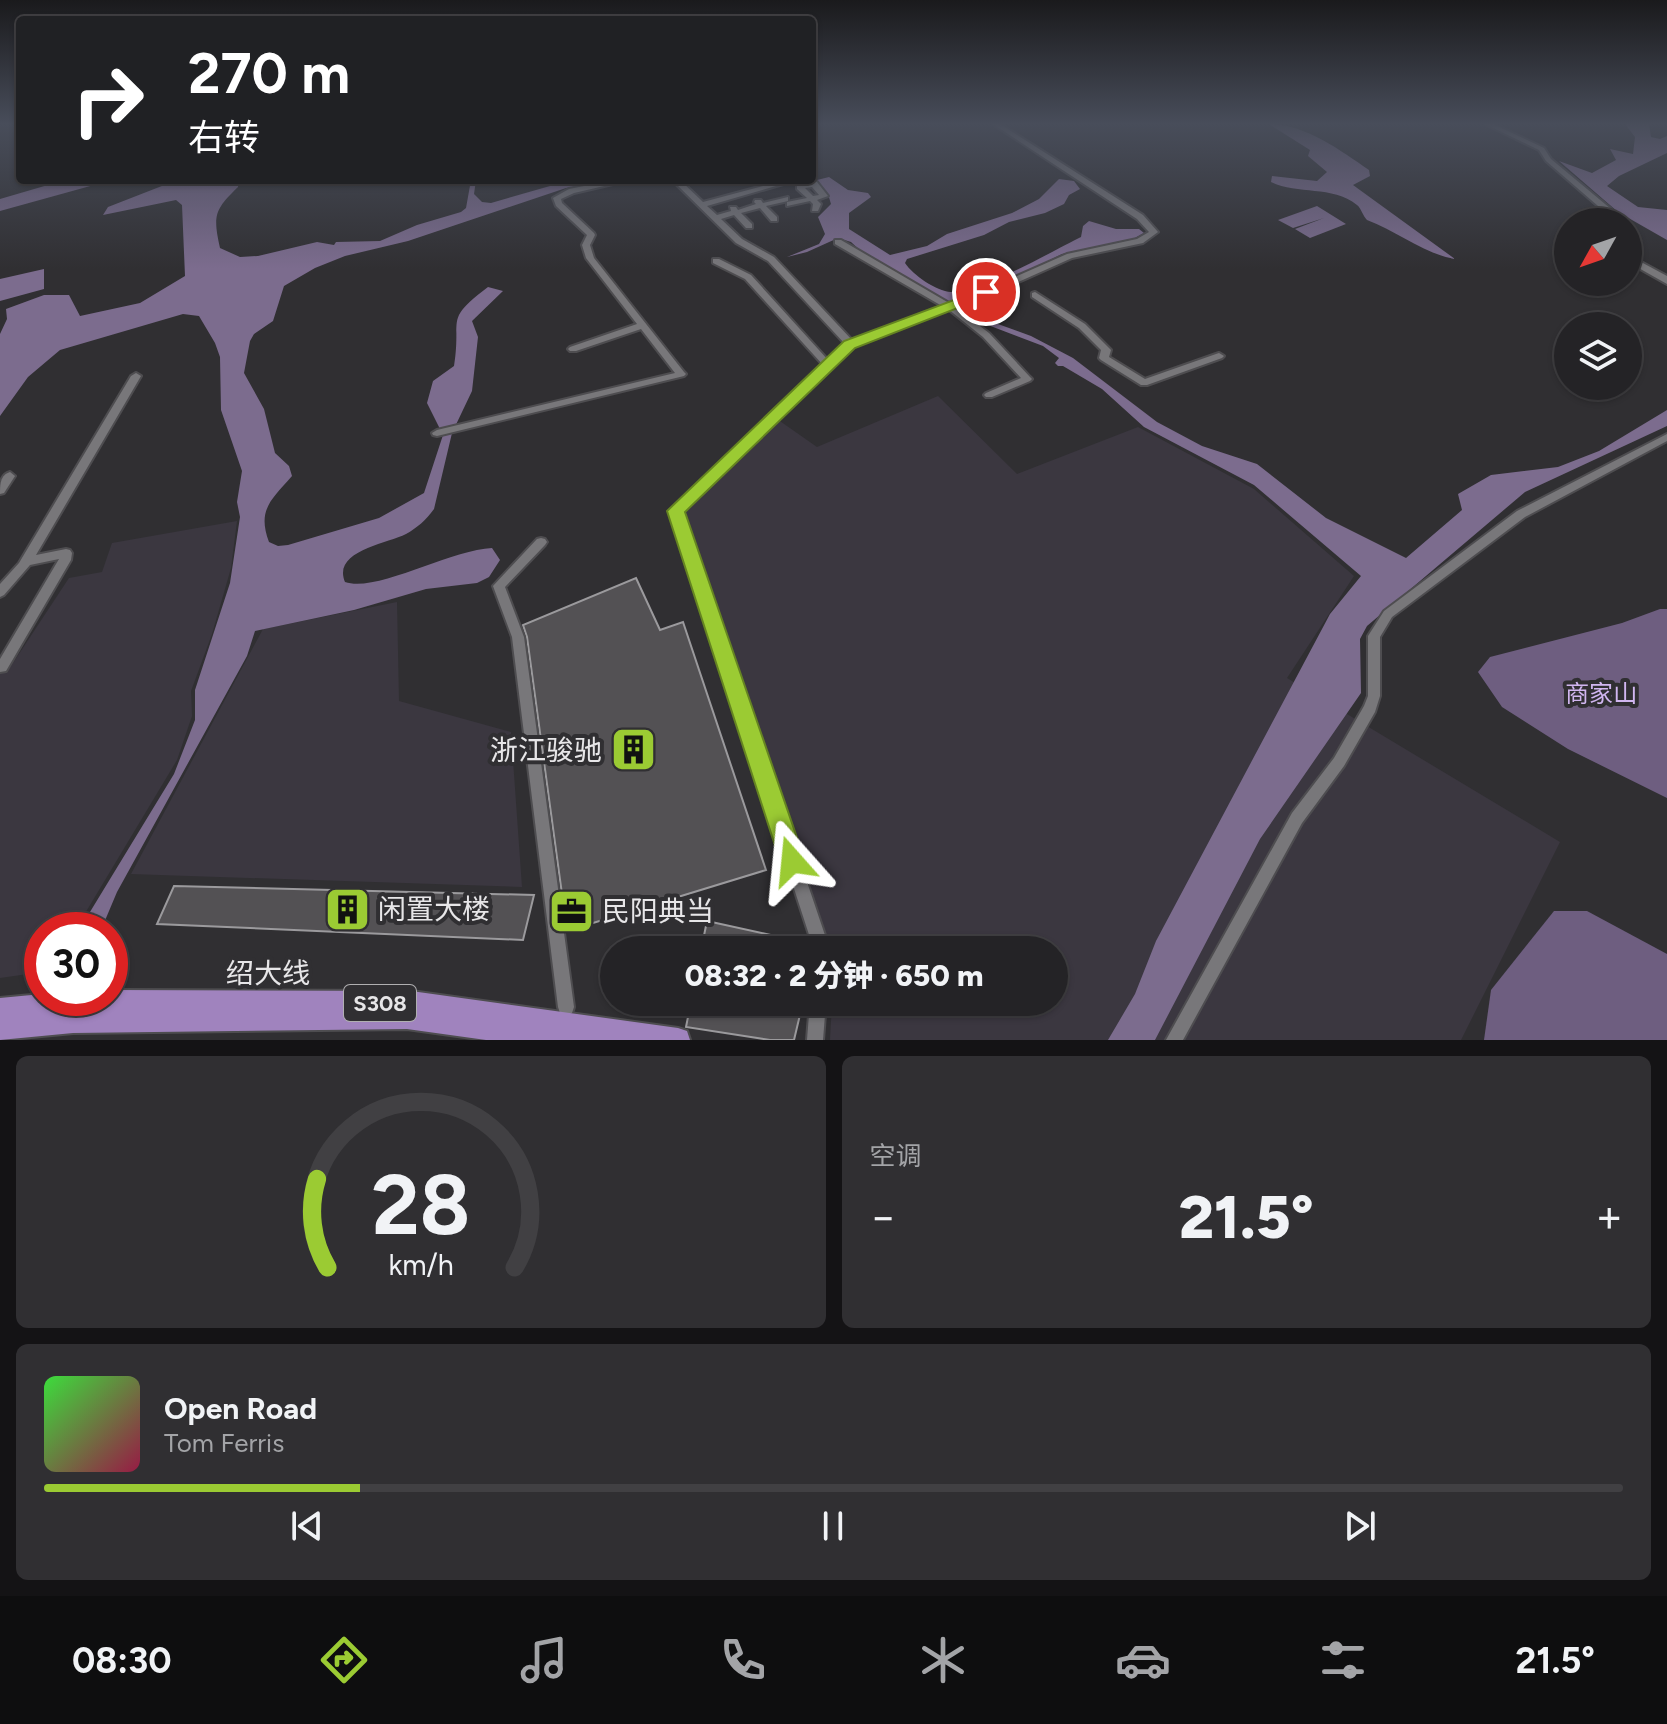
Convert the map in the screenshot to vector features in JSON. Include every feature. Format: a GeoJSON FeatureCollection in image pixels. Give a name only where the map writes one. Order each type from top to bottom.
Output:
{"type":"FeatureCollection","features":[{"type":"Feature","properties":{"kind":"main road","name":"绍大线"},"geometry":{"type":"LineString","coordinates":[[128,1010],[411,1003],[678,1040]]}},
{"type":"Feature","properties":{"kind":"main road","name":"绍大线"},"geometry":{"type":"LineString","coordinates":[[0,1010],[15,1020],[42,1016]]}},
{"type":"Feature","properties":{"kind":"main road","name":"绍大线"},"geometry":{"type":"LineString","coordinates":[[128,1012],[407,1017],[574,1040]]}},
{"type":"Feature","properties":{"kind":"street"},"geometry":{"type":"LineString","coordinates":[[817,936],[676,511],[850,344],[1070,256],[1140,241],[1154,232],[1140,217],[1071,173]]}},
{"type":"Feature","properties":{"kind":"street"},"geometry":{"type":"LineString","coordinates":[[1563,173],[1604,208]]}},
{"type":"Feature","properties":{"kind":"street"},"geometry":{"type":"LineString","coordinates":[[439,433],[681,374],[590,258],[586,245],[591,235],[559,204],[557,198],[572,191],[606,184]]}},
{"type":"Feature","properties":{"kind":"street"},"geometry":{"type":"LineString","coordinates":[[680,184],[739,241],[771,259],[850,344]]}},
{"type":"Feature","properties":{"kind":"street"},"geometry":{"type":"LineString","coordinates":[[701,205],[777,184]]}},
{"type":"Feature","properties":{"kind":"street"},"geometry":{"type":"LineString","coordinates":[[807,184],[800,187],[817,204],[815,209]]}},
{"type":"Feature","properties":{"kind":"street"},"geometry":{"type":"LineString","coordinates":[[715,218],[761,205],[824,196],[814,184]]}},
{"type":"Feature","properties":{"kind":"street"},"geometry":{"type":"LineString","coordinates":[[773,185],[798,213]]}},
{"type":"Feature","properties":{"kind":"street"},"geometry":{"type":"LineString","coordinates":[[748,192],[774,219]]}},
{"type":"Feature","properties":{"kind":"street"},"geometry":{"type":"LineString","coordinates":[[723,199],[749,226]]}},
{"type":"Feature","properties":{"kind":"street"},"geometry":{"type":"LineString","coordinates":[[838,242],[953,305],[1027,379],[989,395]]}},
{"type":"Feature","properties":{"kind":"street"},"geometry":{"type":"LineString","coordinates":[[716,261],[748,277],[828,365]]}},
{"type":"Feature","properties":{"kind":"street"},"geometry":{"type":"LineString","coordinates":[[1642,266],[1667,281]]}},
{"type":"Feature","properties":{"kind":"street"},"geometry":{"type":"LineString","coordinates":[[1035,295],[1082,326],[1106,350],[1104,358],[1144,383],[1219,356]]}},
{"type":"Feature","properties":{"kind":"street"},"geometry":{"type":"LineString","coordinates":[[573,349],[643,325]]}},
{"type":"Feature","properties":{"kind":"street"},"geometry":{"type":"LineString","coordinates":[[0,592],[26,561],[136,376]]}},
{"type":"Feature","properties":{"kind":"street"},"geometry":{"type":"LineString","coordinates":[[1174,1040],[1297,818],[1339,762],[1370,708],[1374,696],[1374,636],[1388,614],[1521,514],[1667,437]]}},
{"type":"Feature","properties":{"kind":"street"},"geometry":{"type":"LineString","coordinates":[[0,490],[10,476]]}},
{"type":"Feature","properties":{"kind":"street"},"geometry":{"type":"LineString","coordinates":[[541,542],[499,586],[518,637],[566,1007]]}},
{"type":"Feature","properties":{"kind":"street"},"geometry":{"type":"LineString","coordinates":[[2,667],[65,560],[66,553],[26,561]]}},
{"type":"Feature","properties":{"kind":"street"},"geometry":{"type":"LineString","coordinates":[[815,1040],[817,1016]]}},
{"type":"Feature","properties":{"kind":"shaded area"},"geometry":{"type":"Polygon","coordinates":[[[1326,173],[1369,173],[1370,176],[1353,185],[1455,259],[1432,252],[1367,220],[1358,206],[1347,199],[1271,182],[1272,176],[1317,181],[1326,173]]]}},
{"type":"Feature","properties":{"kind":"shaded area"},"geometry":{"type":"Polygon","coordinates":[[[1572,173],[1626,173],[1607,186],[1638,207],[1667,210],[1667,240],[1642,226],[1642,208],[1613,208],[1572,173]]]}},
{"type":"Feature","properties":{"kind":"shaded area"},"geometry":{"type":"Polygon","coordinates":[[[829,177],[848,190],[868,193],[871,197],[849,213],[849,229],[890,255],[927,246],[947,234],[1012,213],[1039,199],[1059,179],[1074,181],[1080,189],[1069,195],[1064,204],[1045,213],[1009,222],[984,235],[907,259],[905,263],[932,286],[951,292],[980,286],[1035,261],[1081,237],[1083,226],[1089,221],[1116,229],[1139,229],[1144,233],[1133,239],[1062,254],[962,304],[1073,358],[1157,422],[1202,446],[1257,464],[1326,518],[1406,558],[1462,510],[1458,494],[1491,475],[1558,467],[1599,451],[1667,410],[1667,426],[1525,492],[1367,626],[1360,639],[1361,693],[1260,839],[1155,1040],[1108,1040],[1135,994],[1156,941],[1330,614],[1361,576],[1254,485],[1144,427],[1102,389],[1058,366],[1055,363],[1059,358],[1043,346],[980,322],[863,253],[851,242],[838,238],[787,257],[819,244],[825,234],[818,217],[831,204],[828,194],[817,180],[829,177]]]}},
{"type":"Feature","properties":{"kind":"shaded area"},"geometry":{"type":"Polygon","coordinates":[[[51,184],[98,184],[0,211],[0,199],[51,184]]]}},
{"type":"Feature","properties":{"kind":"shaded area"},"geometry":{"type":"Polygon","coordinates":[[[167,184],[238,184],[217,214],[220,248],[240,257],[258,256],[317,242],[334,245],[336,242],[380,241],[417,225],[461,212],[466,208],[470,184],[475,184],[474,194],[482,202],[491,203],[557,184],[591,184],[566,188],[408,241],[345,256],[315,268],[284,286],[273,321],[254,334],[250,341],[244,373],[264,409],[275,453],[289,466],[292,476],[272,499],[265,513],[269,542],[278,546],[288,545],[379,518],[424,493],[443,435],[427,403],[433,381],[454,366],[460,314],[488,287],[503,291],[472,321],[478,337],[472,391],[452,433],[434,509],[406,534],[353,556],[343,571],[345,582],[358,584],[394,577],[475,550],[492,548],[500,560],[489,577],[477,583],[426,589],[354,610],[255,631],[247,656],[109,912],[90,912],[174,774],[195,720],[195,690],[230,583],[240,517],[237,502],[242,471],[221,410],[220,357],[199,316],[183,314],[60,350],[28,377],[0,416],[0,334],[7,319],[6,309],[44,295],[69,295],[80,316],[140,303],[185,276],[182,205],[176,200],[103,215],[108,207],[167,184]]]}},
{"type":"Feature","properties":{"kind":"shaded area"},"geometry":{"type":"Polygon","coordinates":[[[1317,206],[1346,224],[1310,238],[1295,229],[1324,218],[1293,228],[1278,220],[1317,206]]]}},
{"type":"Feature","properties":{"kind":"shaded area"},"geometry":{"type":"Polygon","coordinates":[[[44,269],[44,289],[0,301],[0,279],[44,269]]]}},
{"type":"Feature","properties":{"kind":"shaded area"},"geometry":{"type":"Polygon","coordinates":[[[938,396],[1017,474],[1138,427],[1254,489],[1354,576],[1287,678],[1560,842],[1461,1040],[830,1040],[831,1016],[1068,1016],[1068,936],[824,936],[684,511],[777,419],[817,447],[938,396]]]}},
{"type":"Feature","properties":{"kind":"shaded area"},"geometry":{"type":"Polygon","coordinates":[[[237,521],[231,568],[191,691],[192,716],[177,760],[86,912],[24,912],[24,975],[0,978],[0,670],[9,669],[69,578],[102,572],[112,543],[237,521]]]}},
{"type":"Feature","properties":{"kind":"shaded area"},"geometry":{"type":"Polygon","coordinates":[[[397,602],[399,701],[511,732],[522,887],[131,874],[263,629],[397,602]]]}},
{"type":"Feature","properties":{"kind":"green space","name":"商家山"},"geometry":{"type":"Polygon","coordinates":[[[1667,609],[1667,798],[1568,749],[1502,707],[1478,672],[1490,657],[1622,623],[1667,609]]]}},
{"type":"Feature","properties":{"kind":"green space"},"geometry":{"type":"Polygon","coordinates":[[[1554,911],[1587,911],[1667,954],[1667,1040],[1484,1040],[1491,990],[1554,911]]]}},
{"type":"Feature","properties":{"kind":"building","name":"浙江骏驰"},"geometry":{"type":"Polygon","coordinates":[[[636,578],[660,630],[683,622],[766,870],[567,931],[523,625],[636,578]]]}},
{"type":"Feature","properties":{"kind":"building","name":"闲置大楼"},"geometry":{"type":"Polygon","coordinates":[[[174,886],[534,895],[523,940],[157,924],[174,886]]]}},
{"type":"Feature","properties":{"kind":"building"},"geometry":{"type":"Polygon","coordinates":[[[707,921],[775,936],[704,936],[707,921]]]}},
{"type":"Feature","properties":{"kind":"building"},"geometry":{"type":"Polygon","coordinates":[[[688,1016],[800,1016],[794,1040],[770,1040],[686,1027],[688,1016]]]}},
{"type":"Feature","properties":{"kind":"place","name":"浙江骏驰"},"geometry":{"type":"Point","coordinates":[633,750]}},
{"type":"Feature","properties":{"kind":"place","name":"闲置大楼"},"geometry":{"type":"Point","coordinates":[347,909]}},
{"type":"Feature","properties":{"kind":"place","name":"民阳典当"},"geometry":{"type":"Point","coordinates":[571,911]}},
{"type":"Feature","properties":{"kind":"route"},"geometry":{"type":"LineString","coordinates":[[792,861],[676,511],[850,344],[986,292]]}}]}
